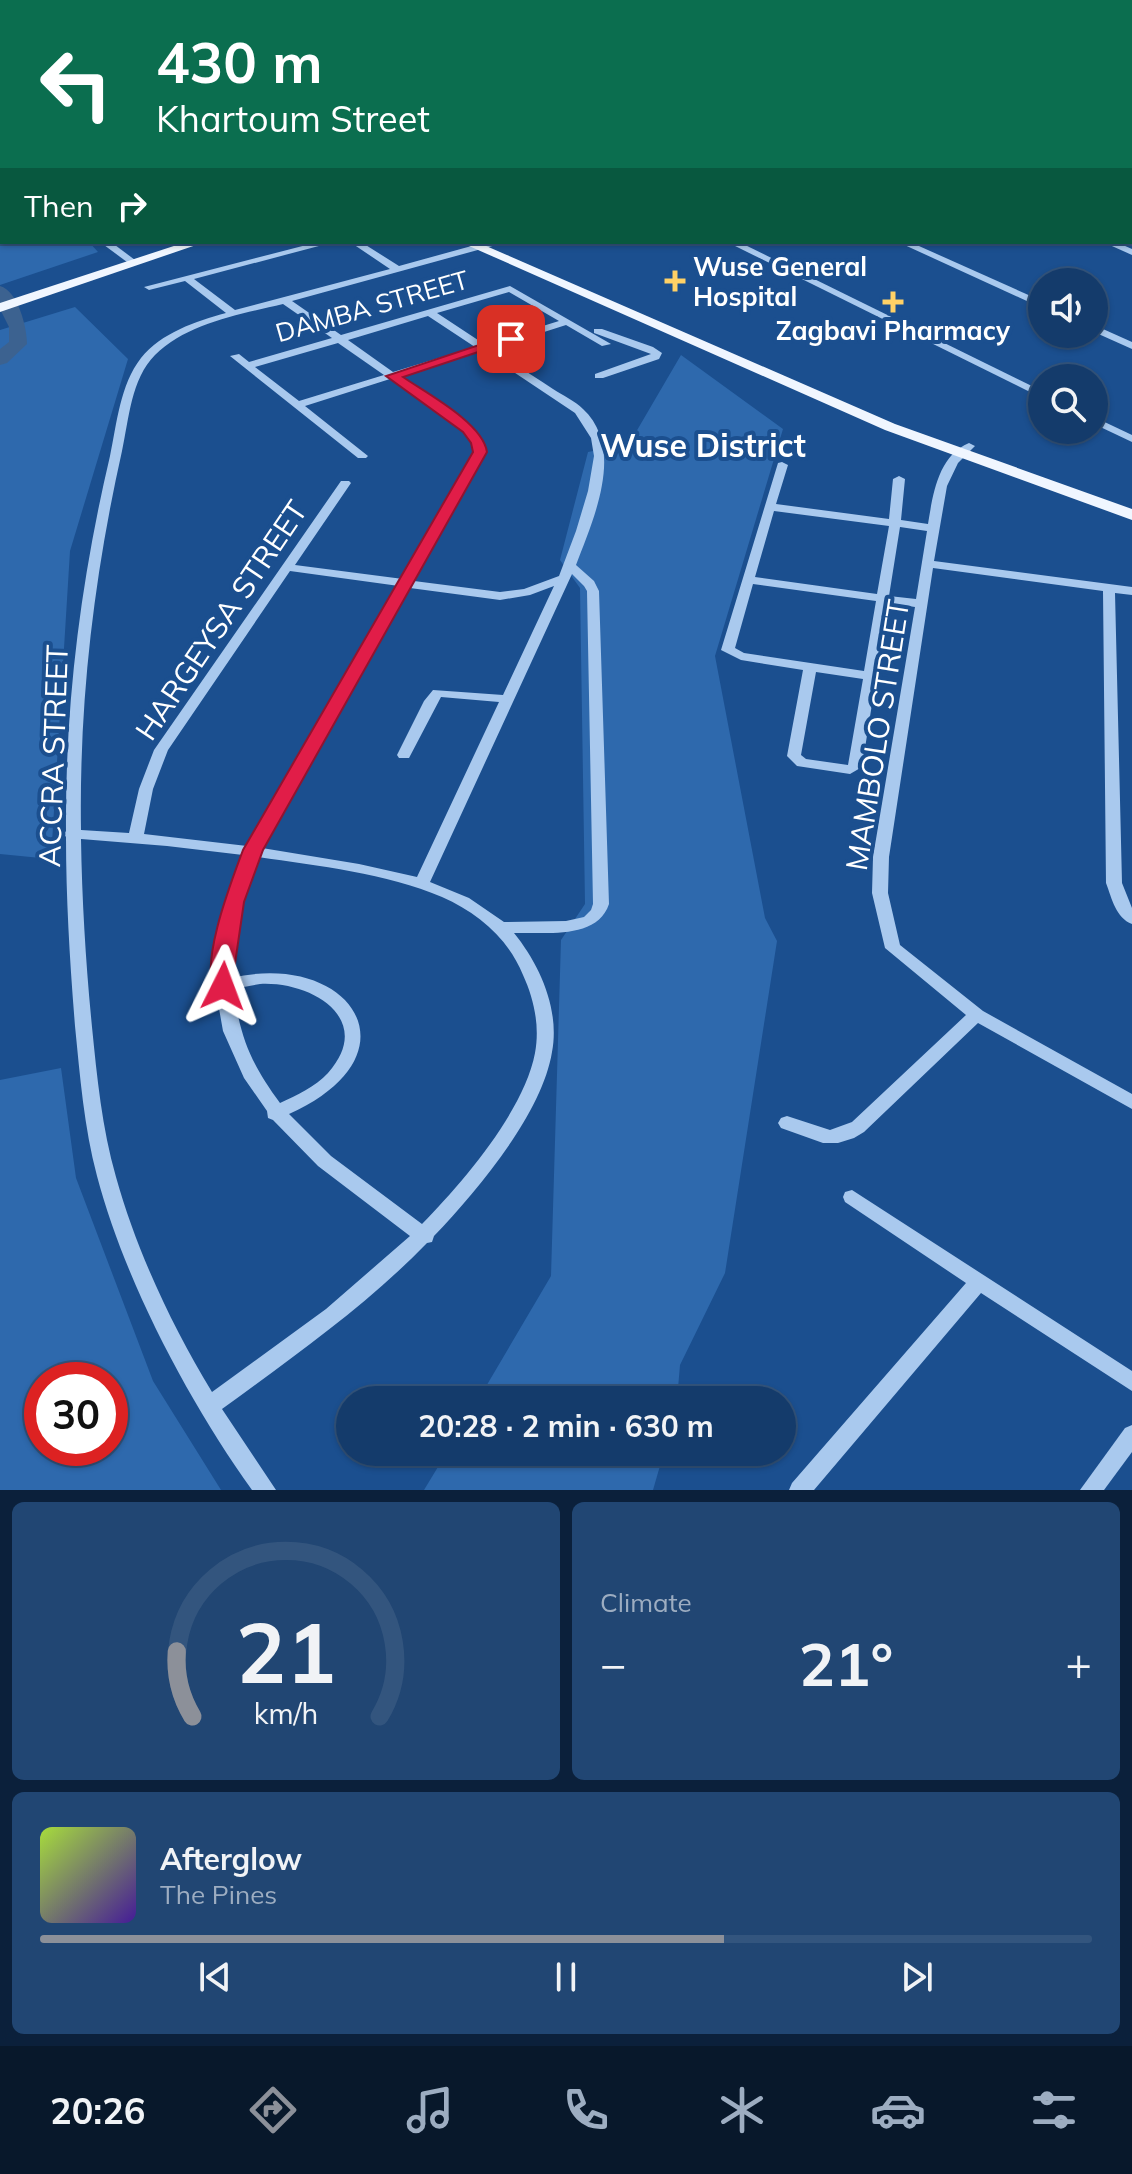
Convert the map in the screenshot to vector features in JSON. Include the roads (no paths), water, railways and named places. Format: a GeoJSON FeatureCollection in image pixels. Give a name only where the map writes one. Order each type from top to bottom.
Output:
{"type":"FeatureCollection","features":[{"type":"Feature","properties":{"kind":"main road"},"geometry":{"type":"LineString","coordinates":[[128,260],[164,244]]}},
{"type":"Feature","properties":{"kind":"main road"},"geometry":{"type":"LineString","coordinates":[[0,298],[191,244]]}},
{"type":"Feature","properties":{"kind":"main road"},"geometry":{"type":"LineString","coordinates":[[484,244],[777,380],[1132,515]]}},
{"type":"Feature","properties":{"kind":"main road"},"geometry":{"type":"LineString","coordinates":[[0,308],[52,285]]}},
{"type":"Feature","properties":{"kind":"main road"},"geometry":{"type":"LineString","coordinates":[[963,450],[1132,502]]}},
{"type":"Feature","properties":{"kind":"street"},"geometry":{"type":"LineString","coordinates":[[108,244],[128,260]]}},
{"type":"Feature","properties":{"kind":"street"},"geometry":{"type":"LineString","coordinates":[[149,287],[321,244]]}},
{"type":"Feature","properties":{"kind":"street"},"geometry":{"type":"LineString","coordinates":[[358,244],[397,269]]}},
{"type":"Feature","properties":{"kind":"street","name":"ACCRA STREET"},"geometry":{"type":"LineString","coordinates":[[265,1490],[208,1407],[156,1300],[114,1200],[96,1127],[75,940],[71,834],[79,677],[95,537],[134,380],[152,352],[171,338],[234,314],[479,244]]}},
{"type":"Feature","properties":{"kind":"street"},"geometry":{"type":"LineString","coordinates":[[736,244],[1028,388]]}},
{"type":"Feature","properties":{"kind":"street"},"geometry":{"type":"LineString","coordinates":[[907,244],[1028,299]]}},
{"type":"Feature","properties":{"kind":"street"},"geometry":{"type":"LineString","coordinates":[[1113,244],[1132,252]]}},
{"type":"Feature","properties":{"kind":"street"},"geometry":{"type":"LineString","coordinates":[[187,278],[234,314]]}},
{"type":"Feature","properties":{"kind":"street","name":"DAMBA STREET"},"geometry":{"type":"LineString","coordinates":[[248,366],[510,289],[567,322]]}},
{"type":"Feature","properties":{"kind":"street"},"geometry":{"type":"LineString","coordinates":[[284,300],[468,429],[479,443],[480,452],[407,585],[253,850],[233,902],[223,958],[223,986],[230,1032],[274,1113],[310,1151],[340,1176],[425,1236]]}},
{"type":"Feature","properties":{"kind":"street"},"geometry":{"type":"LineString","coordinates":[[421,885],[567,572],[599,467],[599,444],[591,425],[579,411],[430,313]]}},
{"type":"Feature","properties":{"kind":"street"},"geometry":{"type":"LineString","coordinates":[[296,405],[567,322],[606,344]]}},
{"type":"Feature","properties":{"kind":"street"},"geometry":{"type":"LineString","coordinates":[[579,329],[589,327],[616,339],[631,340],[657,353],[655,357],[599,376]]}},
{"type":"Feature","properties":{"kind":"street"},"geometry":{"type":"LineString","coordinates":[[1108,335],[1132,346]]}},
{"type":"Feature","properties":{"kind":"street"},"geometry":{"type":"LineString","coordinates":[[235,356],[362,456]]}},
{"type":"Feature","properties":{"kind":"street"},"geometry":{"type":"LineString","coordinates":[[1108,427],[1132,439]]}},
{"type":"Feature","properties":{"kind":"street","name":"MAMBOLO STREET"},"geometry":{"type":"LineString","coordinates":[[963,450],[945,473],[881,857],[880,893],[893,948],[977,1015],[1132,1102]]}},
{"type":"Feature","properties":{"kind":"street"},"geometry":{"type":"LineString","coordinates":[[782,465],[728,650],[741,656],[869,676]]}},
{"type":"Feature","properties":{"kind":"street"},"geometry":{"type":"LineString","coordinates":[[810,667],[794,756],[802,763],[843,770],[855,767],[895,523],[899,479]]}},
{"type":"Feature","properties":{"kind":"street","name":"HARGEYSA STREET"},"geometry":{"type":"LineString","coordinates":[[136,837],[146,789],[161,750],[345,483]]}},
{"type":"Feature","properties":{"kind":"street"},"geometry":{"type":"LineString","coordinates":[[770,507],[934,528]]}},
{"type":"Feature","properties":{"kind":"street"},"geometry":{"type":"LineString","coordinates":[[929,564],[1132,591]]}},
{"type":"Feature","properties":{"kind":"street"},"geometry":{"type":"LineString","coordinates":[[286,567],[500,596],[526,592],[567,572]]}},
{"type":"Feature","properties":{"kind":"street"},"geometry":{"type":"LineString","coordinates":[[503,928],[579,924],[598,913],[601,904],[593,591],[590,584],[567,572]]}},
{"type":"Feature","properties":{"kind":"street"},"geometry":{"type":"LineString","coordinates":[[750,580],[923,604]]}},
{"type":"Feature","properties":{"kind":"street"},"geometry":{"type":"LineString","coordinates":[[1109,588],[1114,883],[1123,908],[1132,919]]}},
{"type":"Feature","properties":{"kind":"street"},"geometry":{"type":"LineString","coordinates":[[404,755],[438,693],[508,699]]}},
{"type":"Feature","properties":{"kind":"street"},"geometry":{"type":"LineString","coordinates":[[71,834],[136,837],[253,850],[361,869],[421,885],[464,902],[503,928],[527,963],[544,1006],[544,1052],[525,1103],[488,1163],[425,1236],[327,1322],[208,1407]]}},
{"type":"Feature","properties":{"kind":"street"},"geometry":{"type":"LineString","coordinates":[[223,986],[253,978],[284,979],[319,987],[341,1003],[354,1025],[351,1051],[337,1074],[316,1093],[274,1113]]}},
{"type":"Feature","properties":{"kind":"street"},"geometry":{"type":"LineString","coordinates":[[787,1123],[833,1140],[844,1136],[858,1127],[977,1015]]}},
{"type":"Feature","properties":{"kind":"street"},"geometry":{"type":"LineString","coordinates":[[852,1197],[1132,1382]]}},
{"type":"Feature","properties":{"kind":"street"},"geometry":{"type":"LineString","coordinates":[[800,1490],[979,1281]]}},
{"type":"Feature","properties":{"kind":"street"},"geometry":{"type":"LineString","coordinates":[[1091,1490],[1132,1435]]}},
{"type":"Feature","properties":{"kind":"waterway"},"geometry":{"type":"LineString","coordinates":[[0,291],[18,327],[18,344],[0,359]]}},
{"type":"Feature","properties":{"kind":"place","name":"Wuse General Hospital"},"geometry":{"type":"Point","coordinates":[675,281]}},
{"type":"Feature","properties":{"kind":"place","name":"Zagbavi Pharmacy"},"geometry":{"type":"Point","coordinates":[893,302]}},
{"type":"Feature","properties":{"kind":"district","name":"Wuse District"},"geometry":{"type":"Point","coordinates":[703,445]}}]}
